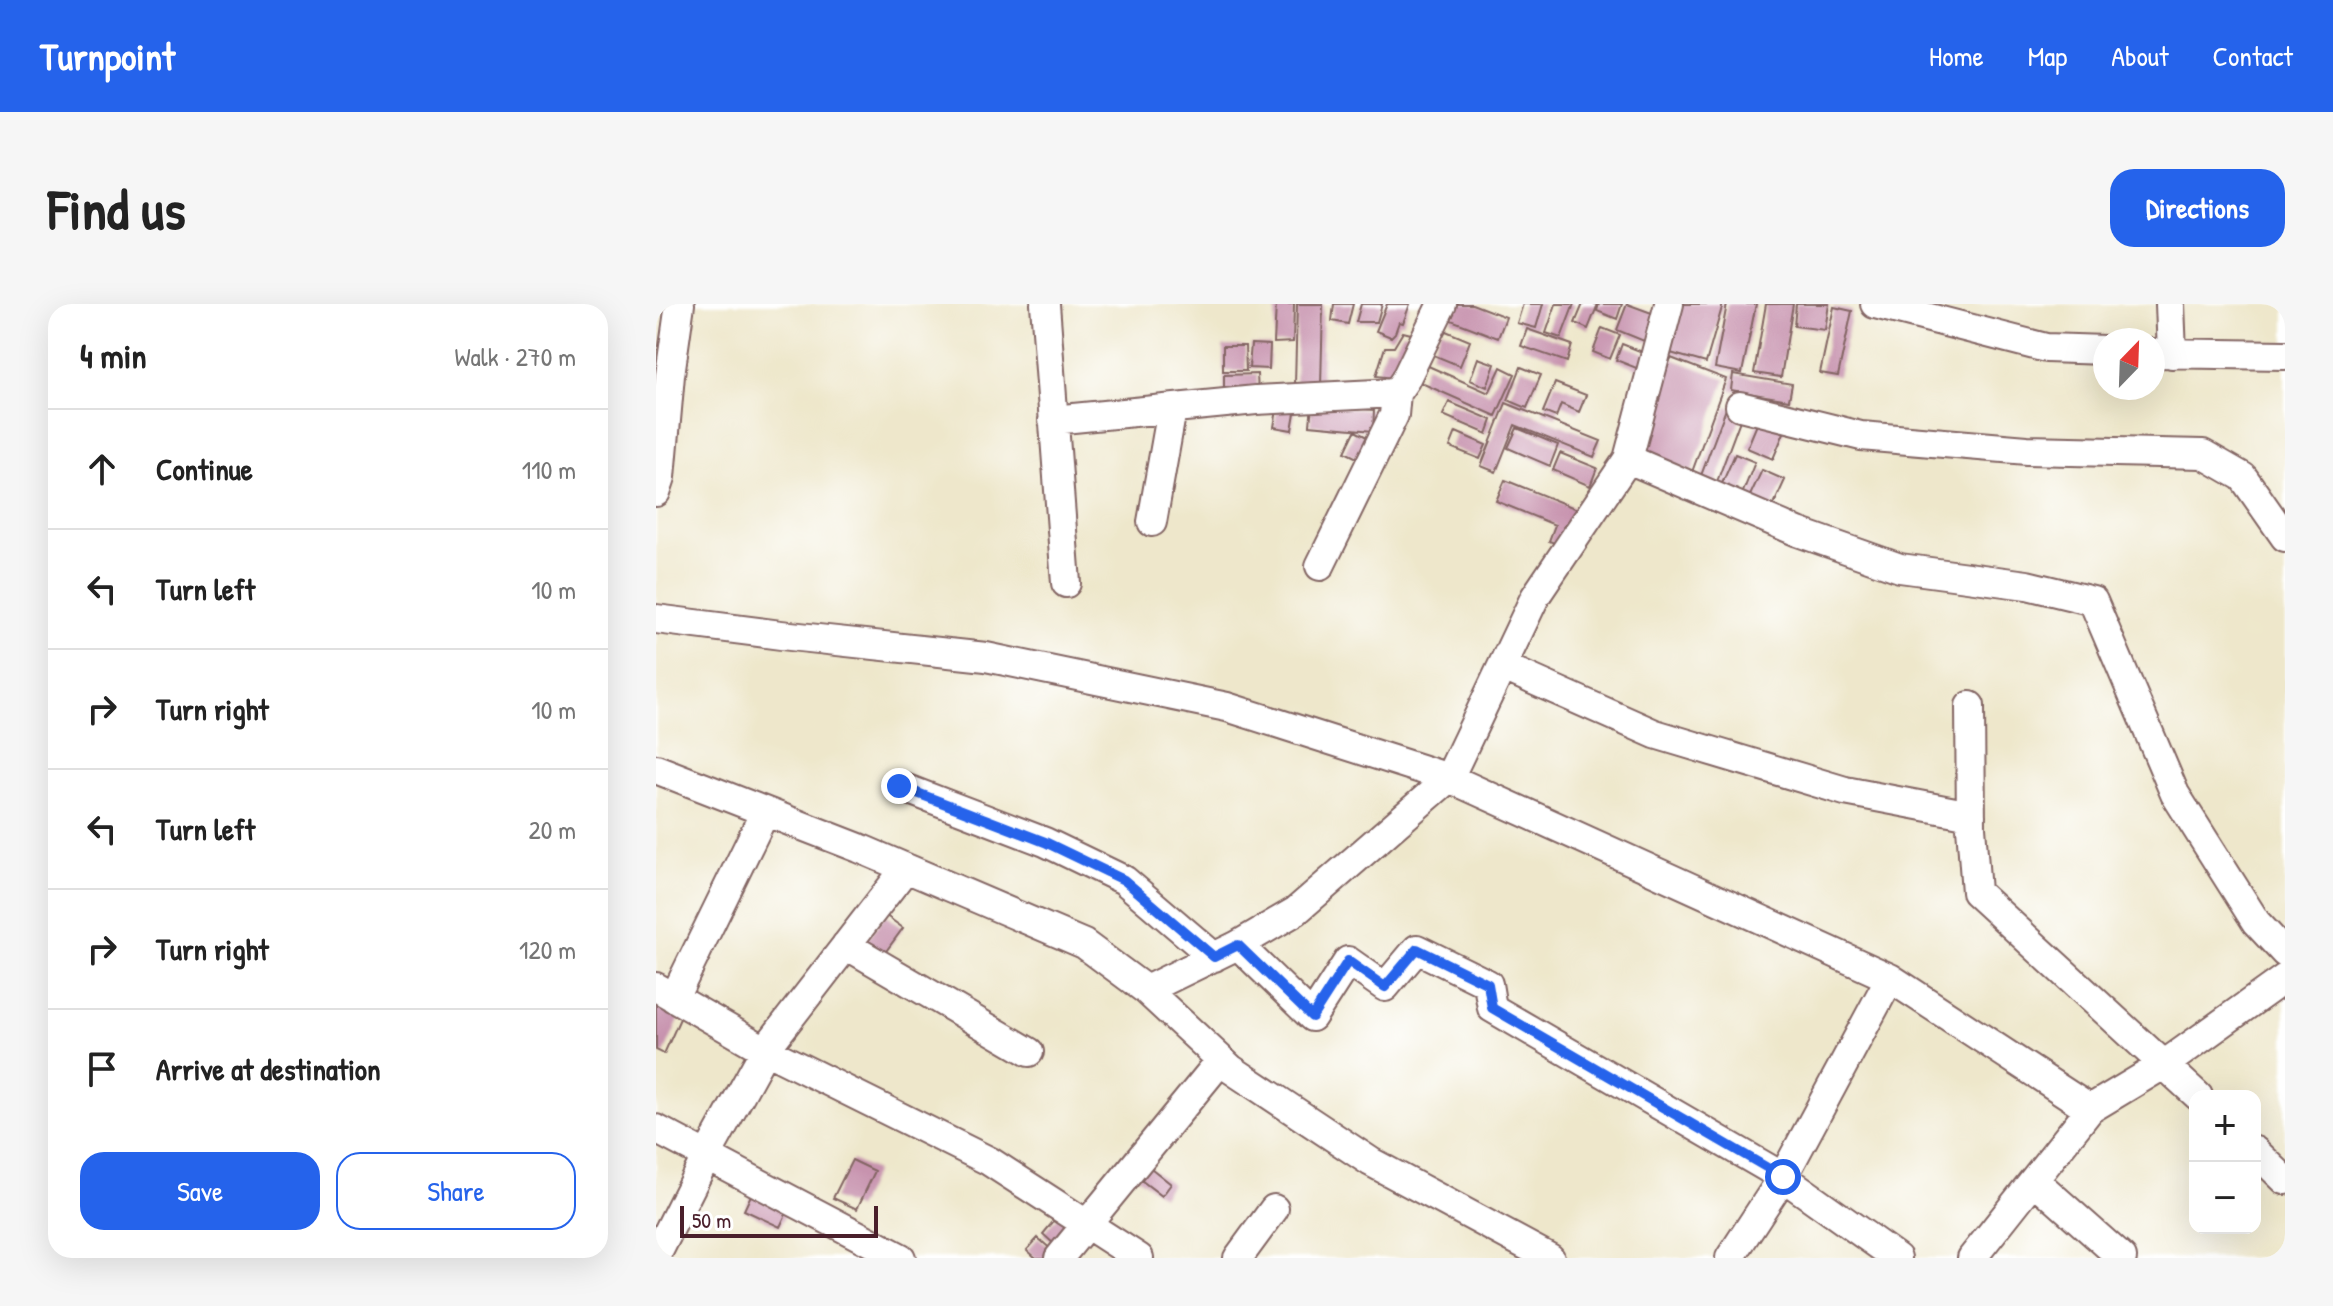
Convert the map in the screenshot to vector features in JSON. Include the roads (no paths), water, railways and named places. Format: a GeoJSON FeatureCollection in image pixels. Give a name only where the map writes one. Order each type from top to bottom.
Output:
{"type":"FeatureCollection","features":[{"type":"Feature","properties":{"kind":"street"},"geometry":{"type":"LineString","coordinates":[[656,492],[661,477],[663,374],[680,304]]}},
{"type":"Feature","properties":{"kind":"street"},"geometry":{"type":"LineString","coordinates":[[1045,304],[1066,583]]}},
{"type":"Feature","properties":{"kind":"street"},"geometry":{"type":"LineString","coordinates":[[1320,566],[1394,415],[1396,393],[1442,304]]}},
{"type":"Feature","properties":{"kind":"street"},"geometry":{"type":"LineString","coordinates":[[1146,990],[1226,951],[1296,911],[1449,778],[1535,597],[1628,459],[1669,304]]}},
{"type":"Feature","properties":{"kind":"street"},"geometry":{"type":"LineString","coordinates":[[1875,304],[2046,348],[2093,350]]}},
{"type":"Feature","properties":{"kind":"street"},"geometry":{"type":"LineString","coordinates":[[2165,335],[2170,304]]}},
{"type":"Feature","properties":{"kind":"street"},"geometry":{"type":"LineString","coordinates":[[2165,353],[2285,355]]}},
{"type":"Feature","properties":{"kind":"street"},"geometry":{"type":"LineString","coordinates":[[1053,420],[1256,400],[1396,393]]}},
{"type":"Feature","properties":{"kind":"street"},"geometry":{"type":"LineString","coordinates":[[1740,406],[1861,436],[2027,450],[2203,454],[2243,477],[2285,537]]}},
{"type":"Feature","properties":{"kind":"street"},"geometry":{"type":"LineString","coordinates":[[1152,522],[1172,409]]}},
{"type":"Feature","properties":{"kind":"street"},"geometry":{"type":"LineString","coordinates":[[1628,459],[1798,532],[1900,568],[2027,585],[2093,601],[2175,794],[2256,922],[2285,953]]}},
{"type":"Feature","properties":{"kind":"street"},"geometry":{"type":"LineString","coordinates":[[656,619],[986,657],[1227,707],[1449,778],[1890,978],[2090,1109]]}},
{"type":"Feature","properties":{"kind":"street"},"geometry":{"type":"LineString","coordinates":[[1504,667],[1655,734],[1845,791],[1971,815]]}},
{"type":"Feature","properties":{"kind":"street"},"geometry":{"type":"LineString","coordinates":[[1970,706],[1971,815],[1976,892],[2192,1090]]}},
{"type":"Feature","properties":{"kind":"street"},"geometry":{"type":"LineString","coordinates":[[656,769],[906,868],[1084,944],[1146,990],[1231,1069],[1371,1162],[1550,1258]]}},
{"type":"Feature","properties":{"kind":"street"},"geometry":{"type":"LineString","coordinates":[[899,786],[1045,842],[1124,880],[1226,951],[1312,1017],[1348,961],[1385,987],[1417,949],[1488,984],[1492,1008],[1783,1177],[1897,1258]]}},
{"type":"Feature","properties":{"kind":"street"},"geometry":{"type":"LineString","coordinates":[[765,812],[665,993],[765,1050],[989,1161],[1139,1258]]}},
{"type":"Feature","properties":{"kind":"street"},"geometry":{"type":"LineString","coordinates":[[656,1256],[765,1050],[906,868]]}},
{"type":"Feature","properties":{"kind":"street"},"geometry":{"type":"LineString","coordinates":[[846,945],[1029,1052]]}},
{"type":"Feature","properties":{"kind":"street"},"geometry":{"type":"LineString","coordinates":[[1730,1258],[1783,1177],[1890,978]]}},
{"type":"Feature","properties":{"kind":"street"},"geometry":{"type":"LineString","coordinates":[[1972,1258],[2090,1109],[2165,1064],[2285,978]]}},
{"type":"Feature","properties":{"kind":"street"},"geometry":{"type":"LineString","coordinates":[[1059,1258],[1221,1060]]}},
{"type":"Feature","properties":{"kind":"street"},"geometry":{"type":"LineString","coordinates":[[656,1129],[901,1258]]}},
{"type":"Feature","properties":{"kind":"street"},"geometry":{"type":"LineString","coordinates":[[2261,1157],[2285,1180]]}},
{"type":"Feature","properties":{"kind":"street"},"geometry":{"type":"LineString","coordinates":[[2034,1180],[2122,1258]]}},
{"type":"Feature","properties":{"kind":"street"},"geometry":{"type":"LineString","coordinates":[[1238,1258],[1274,1209]]}}]}
